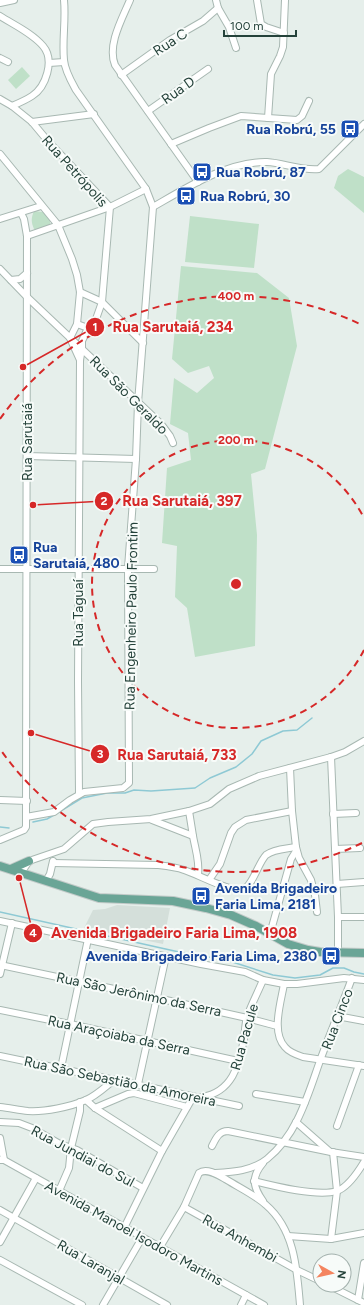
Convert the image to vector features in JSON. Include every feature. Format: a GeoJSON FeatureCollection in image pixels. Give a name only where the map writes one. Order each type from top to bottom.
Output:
{"type":"FeatureCollection","features":[{"type":"Feature","properties":{"kind":"main road"},"geometry":{"type":"LineString","coordinates":[[11,869],[29,861]]}},
{"type":"Feature","properties":{"kind":"main road"},"geometry":{"type":"LineString","coordinates":[[0,866],[99,898],[173,901],[206,908],[231,915],[256,926],[288,944],[308,950],[320,952],[364,953]]}},
{"type":"Feature","properties":{"kind":"street"},"geometry":{"type":"LineString","coordinates":[[0,3],[14,0]]}},
{"type":"Feature","properties":{"kind":"street","name":"Rua Engenheiro Paulo Frontim"},"geometry":{"type":"LineString","coordinates":[[64,0],[66,18],[64,62],[71,81],[146,189],[153,206],[142,343],[136,459],[128,568],[129,779],[128,786],[123,788],[90,791],[79,794]]}},
{"type":"Feature","properties":{"kind":"street"},"geometry":{"type":"LineString","coordinates":[[130,0],[113,44],[112,52],[115,65],[198,182]]}},
{"type":"Feature","properties":{"kind":"street"},"geometry":{"type":"LineString","coordinates":[[216,0],[218,8],[229,27],[236,48]]}},
{"type":"Feature","properties":{"kind":"street"},"geometry":{"type":"LineString","coordinates":[[257,0],[261,24],[284,33]]}},
{"type":"Feature","properties":{"kind":"street"},"geometry":{"type":"LineString","coordinates":[[268,118],[270,80],[273,69],[282,51],[285,0]]}},
{"type":"Feature","properties":{"kind":"street","name":"Rua C"},"geometry":{"type":"LineString","coordinates":[[121,75],[170,40],[203,21],[218,8]]}},
{"type":"Feature","properties":{"kind":"street"},"geometry":{"type":"LineString","coordinates":[[0,16],[36,39],[46,50],[49,63],[46,78],[39,91],[33,96],[12,106]]}},
{"type":"Feature","properties":{"kind":"street"},"geometry":{"type":"LineString","coordinates":[[0,58],[8,62]]}},
{"type":"Feature","properties":{"kind":"street"},"geometry":{"type":"LineString","coordinates":[[49,63],[64,62]]}},
{"type":"Feature","properties":{"kind":"street","name":"Rua D"},"geometry":{"type":"LineString","coordinates":[[148,111],[208,69]]}},
{"type":"Feature","properties":{"kind":"street","name":"Rua Petrópolis"},"geometry":{"type":"LineString","coordinates":[[0,99],[12,106],[32,122],[110,207],[102,302],[96,319],[88,328]]}},
{"type":"Feature","properties":{"kind":"street"},"geometry":{"type":"LineString","coordinates":[[171,144],[241,116],[297,120],[302,116],[309,101]]}},
{"type":"Feature","properties":{"kind":"street"},"geometry":{"type":"LineString","coordinates":[[32,122],[94,114]]}},
{"type":"Feature","properties":{"kind":"street"},"geometry":{"type":"LineString","coordinates":[[153,206],[198,182],[236,166],[258,162],[319,169],[364,124]]}},
{"type":"Feature","properties":{"kind":"street"},"geometry":{"type":"LineString","coordinates":[[0,154],[58,225],[72,259],[80,292],[77,324],[70,338]]}},
{"type":"Feature","properties":{"kind":"street"},"geometry":{"type":"LineString","coordinates":[[27,236],[110,207],[146,189]]}},
{"type":"Feature","properties":{"kind":"street"},"geometry":{"type":"LineString","coordinates":[[0,219],[41,206]]}},
{"type":"Feature","properties":{"kind":"street","name":"Rua Sarutaiá"},"geometry":{"type":"LineString","coordinates":[[21,213],[26,227],[27,236],[26,817]]}},
{"type":"Feature","properties":{"kind":"street","name":"Rua São Geraldo"},"geometry":{"type":"LineString","coordinates":[[0,269],[27,297],[161,424],[170,436],[173,443]]}},
{"type":"Feature","properties":{"kind":"street"},"geometry":{"type":"LineString","coordinates":[[11,280],[20,279],[27,273]]}},
{"type":"Feature","properties":{"kind":"street"},"geometry":{"type":"LineString","coordinates":[[80,292],[102,302],[142,343]]}},
{"type":"Feature","properties":{"kind":"street"},"geometry":{"type":"LineString","coordinates":[[77,324],[88,328]]}},
{"type":"Feature","properties":{"kind":"street","name":"Rua São Geraldo"},"geometry":{"type":"LineString","coordinates":[[82,349],[82,340],[88,328]]}},
{"type":"Feature","properties":{"kind":"street","name":"Rua Taguaí"},"geometry":{"type":"LineString","coordinates":[[70,338],[80,360]]}},
{"type":"Feature","properties":{"kind":"street","name":"Rua Taguaí"},"geometry":{"type":"LineString","coordinates":[[79,794],[78,568],[80,360],[82,349]]}},
{"type":"Feature","properties":{"kind":"street"},"geometry":{"type":"LineString","coordinates":[[27,456],[136,459]]}},
{"type":"Feature","properties":{"kind":"street"},"geometry":{"type":"LineString","coordinates":[[0,570],[154,568]]}},
{"type":"Feature","properties":{"kind":"street"},"geometry":{"type":"LineString","coordinates":[[21,873],[29,861],[69,846],[90,826],[97,823],[150,819],[189,811],[210,804],[229,789],[259,776],[331,757],[345,752],[364,741]]}},
{"type":"Feature","properties":{"kind":"street"},"geometry":{"type":"LineString","coordinates":[[331,757],[337,884],[338,952]]}},
{"type":"Feature","properties":{"kind":"street"},"geometry":{"type":"LineString","coordinates":[[290,768],[296,849],[311,880],[315,895],[316,912]]}},
{"type":"Feature","properties":{"kind":"street"},"geometry":{"type":"LineString","coordinates":[[0,840],[24,830],[26,817],[54,812],[79,794]]}},
{"type":"Feature","properties":{"kind":"street"},"geometry":{"type":"LineString","coordinates":[[0,800],[26,801]]}},
{"type":"Feature","properties":{"kind":"street"},"geometry":{"type":"LineString","coordinates":[[209,880],[220,864],[231,833],[235,827],[246,820],[292,810]]}},
{"type":"Feature","properties":{"kind":"street"},"geometry":{"type":"LineString","coordinates":[[189,811],[198,863],[198,875]]}},
{"type":"Feature","properties":{"kind":"street"},"geometry":{"type":"LineString","coordinates":[[333,814],[356,813]]}},
{"type":"Feature","properties":{"kind":"street"},"geometry":{"type":"LineString","coordinates":[[150,819],[193,836]]}},
{"type":"Feature","properties":{"kind":"street"},"geometry":{"type":"LineString","coordinates":[[335,849],[360,848]]}},
{"type":"Feature","properties":{"kind":"street"},"geometry":{"type":"LineString","coordinates":[[53,863],[157,865],[178,868],[235,890],[241,890],[247,887],[267,855],[276,851],[296,849]]}},
{"type":"Feature","properties":{"kind":"street"},"geometry":{"type":"LineString","coordinates":[[270,934],[291,859],[296,849]]}},
{"type":"Feature","properties":{"kind":"street"},"geometry":{"type":"LineString","coordinates":[[46,881],[53,863],[53,853]]}},
{"type":"Feature","properties":{"kind":"street"},"geometry":{"type":"LineString","coordinates":[[337,884],[364,882]]}},
{"type":"Feature","properties":{"kind":"street"},"geometry":{"type":"LineString","coordinates":[[338,917],[364,917]]}},
{"type":"Feature","properties":{"kind":"street"},"geometry":{"type":"LineString","coordinates":[[0,921],[245,972],[263,980],[284,984],[296,984],[330,979],[352,978],[364,980]]}},
{"type":"Feature","properties":{"kind":"street"},"geometry":{"type":"LineString","coordinates":[[0,974],[12,923]]}},
{"type":"Feature","properties":{"kind":"street"},"geometry":{"type":"LineString","coordinates":[[61,1068],[88,939]]}},
{"type":"Feature","properties":{"kind":"street"},"geometry":{"type":"LineString","coordinates":[[138,1084],[166,956]]}},
{"type":"Feature","properties":{"kind":"street","name":"Rua São Jerônimo da Serra"},"geometry":{"type":"LineString","coordinates":[[1,965],[157,998],[277,1026]]}},
{"type":"Feature","properties":{"kind":"street","name":"Rua Cinco"},"geometry":{"type":"LineString","coordinates":[[267,1159],[283,1142],[296,1122],[352,978]]}},
{"type":"Feature","properties":{"kind":"street","name":"Rua Pacule"},"geometry":{"type":"LineString","coordinates":[[195,1097],[217,1093],[227,1085],[232,1077],[243,1042],[247,1018],[263,980]]}},
{"type":"Feature","properties":{"kind":"street"},"geometry":{"type":"LineString","coordinates":[[284,984],[277,1026],[279,1038],[285,1047],[294,1054],[304,1057],[361,1065],[337,1126]]}},
{"type":"Feature","properties":{"kind":"street","name":"Rua Araçoiaba da Serra"},"geometry":{"type":"LineString","coordinates":[[0,1010],[238,1061]]}},
{"type":"Feature","properties":{"kind":"street"},"geometry":{"type":"LineString","coordinates":[[337,1016],[364,1021]]}},
{"type":"Feature","properties":{"kind":"street","name":"Rua São Sebastião da Amoreira"},"geometry":{"type":"LineString","coordinates":[[0,1056],[239,1106]]}},
{"type":"Feature","properties":{"kind":"street"},"geometry":{"type":"LineString","coordinates":[[0,1106],[28,1111],[42,1110],[83,1101],[97,1094],[114,1080]]}},
{"type":"Feature","properties":{"kind":"street"},"geometry":{"type":"LineString","coordinates":[[95,1108],[128,1094],[134,1093],[188,1107]]}},
{"type":"Feature","properties":{"kind":"street"},"geometry":{"type":"LineString","coordinates":[[256,1094],[305,1102]]}},
{"type":"Feature","properties":{"kind":"street"},"geometry":{"type":"LineString","coordinates":[[124,1228],[162,1151],[195,1097]]}},
{"type":"Feature","properties":{"kind":"street"},"geometry":{"type":"LineString","coordinates":[[83,1101],[162,1151]]}},
{"type":"Feature","properties":{"kind":"street"},"geometry":{"type":"LineString","coordinates":[[59,1191],[69,1168],[71,1148],[83,1101]]}},
{"type":"Feature","properties":{"kind":"street","name":"Rua Jundiai do Sul"},"geometry":{"type":"LineString","coordinates":[[0,1122],[25,1125],[60,1144],[77,1150],[143,1188]]}},
{"type":"Feature","properties":{"kind":"street"},"geometry":{"type":"LineString","coordinates":[[296,1122],[332,1152],[337,1191],[331,1239]]}},
{"type":"Feature","properties":{"kind":"street"},"geometry":{"type":"LineString","coordinates":[[212,1146],[217,1136],[224,1131],[364,1157]]}},
{"type":"Feature","properties":{"kind":"street"},"geometry":{"type":"LineString","coordinates":[[0,1138],[2,1160]]}},
{"type":"Feature","properties":{"kind":"street"},"geometry":{"type":"LineString","coordinates":[[215,1173],[248,1169],[267,1159]]}},
{"type":"Feature","properties":{"kind":"street"},"geometry":{"type":"LineString","coordinates":[[266,1206],[254,1181],[257,1170],[267,1159]]}},
{"type":"Feature","properties":{"kind":"street","name":"Avenida Manoel Isodoro Martins"},"geometry":{"type":"LineString","coordinates":[[2,1160],[264,1305]]}},
{"type":"Feature","properties":{"kind":"street"},"geometry":{"type":"LineString","coordinates":[[254,1181],[305,1191],[337,1191],[343,1188],[351,1180],[364,1162]]}},
{"type":"Feature","properties":{"kind":"street"},"geometry":{"type":"LineString","coordinates":[[160,1247],[184,1207],[199,1173],[205,1170],[215,1173],[247,1192],[274,1214],[288,1236],[297,1270],[300,1305]]}},
{"type":"Feature","properties":{"kind":"street"},"geometry":{"type":"LineString","coordinates":[[0,1242],[36,1178]]}},
{"type":"Feature","properties":{"kind":"street","name":"Rua Anhembi"},"geometry":{"type":"LineString","coordinates":[[184,1207],[312,1277]]}},
{"type":"Feature","properties":{"kind":"street","name":"Rua Laranjal"},"geometry":{"type":"LineString","coordinates":[[0,1210],[168,1305]]}},
{"type":"Feature","properties":{"kind":"street"},"geometry":{"type":"LineString","coordinates":[[288,1236],[331,1239],[364,1233]]}},
{"type":"Feature","properties":{"kind":"street"},"geometry":{"type":"LineString","coordinates":[[103,1305],[142,1238]]}},
{"type":"Feature","properties":{"kind":"street"},"geometry":{"type":"LineString","coordinates":[[0,1260],[82,1305]]}},
{"type":"Feature","properties":{"kind":"street"},"geometry":{"type":"LineString","coordinates":[[358,1300],[364,1263]]}},
{"type":"Feature","properties":{"kind":"street"},"geometry":{"type":"LineString","coordinates":[[344,1293],[364,1303]]}},
{"type":"Feature","properties":{"kind":"street"},"geometry":{"type":"LineString","coordinates":[[241,1305],[246,1295]]}},
{"type":"Feature","properties":{"kind":"shaded area"},"geometry":{"type":"Polygon","coordinates":[[[117,905],[170,908],[163,944],[84,928],[93,910],[105,909],[117,905]]]}},
{"type":"Feature","properties":{"kind":"green space"},"geometry":{"type":"Polygon","coordinates":[[[22,67],[30,76],[16,89],[8,80],[22,67]]]}},
{"type":"Feature","properties":{"kind":"green space"},"geometry":{"type":"Polygon","coordinates":[[[348,169],[364,177],[364,213],[334,188],[338,176],[348,169]]]}},
{"type":"Feature","properties":{"kind":"green space"},"geometry":{"type":"Polygon","coordinates":[[[34,211],[43,212],[50,219],[50,226],[39,230],[34,229],[32,224],[32,216],[34,211]]]}},
{"type":"Feature","properties":{"kind":"green space"},"geometry":{"type":"Polygon","coordinates":[[[190,216],[259,224],[254,268],[185,262],[190,216]]]}},
{"type":"Feature","properties":{"kind":"green space"},"geometry":{"type":"Polygon","coordinates":[[[181,266],[257,273],[289,298],[297,346],[265,469],[251,474],[257,535],[255,646],[195,657],[187,608],[175,597],[177,546],[162,543],[167,468],[191,460],[188,433],[170,424],[174,378],[197,393],[214,378],[209,366],[188,373],[172,359],[181,266]]]}},
{"type":"Feature","properties":{"kind":"waterway"},"geometry":{"type":"LineString","coordinates":[[59,812],[82,798],[107,793],[125,793],[134,790],[151,791],[195,788],[210,778],[236,767],[252,754],[261,741],[283,731],[297,730],[312,718]]}},
{"type":"Feature","properties":{"kind":"waterway"},"geometry":{"type":"LineString","coordinates":[[33,822],[47,819],[54,815]]}},
{"type":"Feature","properties":{"kind":"waterway"},"geometry":{"type":"LineString","coordinates":[[0,827],[9,828]]}},
{"type":"Feature","properties":{"kind":"waterway"},"geometry":{"type":"LineString","coordinates":[[0,912],[179,952],[226,960],[273,975],[295,978],[320,975],[333,968],[344,968],[364,974]]}},
{"type":"Feature","properties":{"kind":"place","name":"Rua Robrú, 55"},"geometry":{"type":"Point","coordinates":[350,129]}},
{"type":"Feature","properties":{"kind":"place","name":"Rua Robrú, 87"},"geometry":{"type":"Point","coordinates":[202,172]}},
{"type":"Feature","properties":{"kind":"place","name":"Rua Robrú, 30"},"geometry":{"type":"Point","coordinates":[186,196]}},
{"type":"Feature","properties":{"kind":"place","name":"Rua Sarutaiá, 234"},"geometry":{"type":"Point","coordinates":[23,367]}},
{"type":"Feature","properties":{"kind":"place","name":"Rua Sarutaiá, 397"},"geometry":{"type":"Point","coordinates":[33,505]}},
{"type":"Feature","properties":{"kind":"place","name":"Rua Sarutaiá, 480"},"geometry":{"type":"Point","coordinates":[19,555]}},
{"type":"Feature","properties":{"kind":"place","name":"Rua Sarutaiá, 733"},"geometry":{"type":"Point","coordinates":[31,733]}},
{"type":"Feature","properties":{"kind":"place","name":"Avenida Brigadeiro Faria Lima, 1908"},"geometry":{"type":"Point","coordinates":[19,878]}},
{"type":"Feature","properties":{"kind":"place","name":"Avenida Brigadeiro Faria Lima, 2181"},"geometry":{"type":"Point","coordinates":[201,896]}},
{"type":"Feature","properties":{"kind":"place","name":"Avenida Brigadeiro Faria Lima, 2380"},"geometry":{"type":"Point","coordinates":[331,956]}}]}
